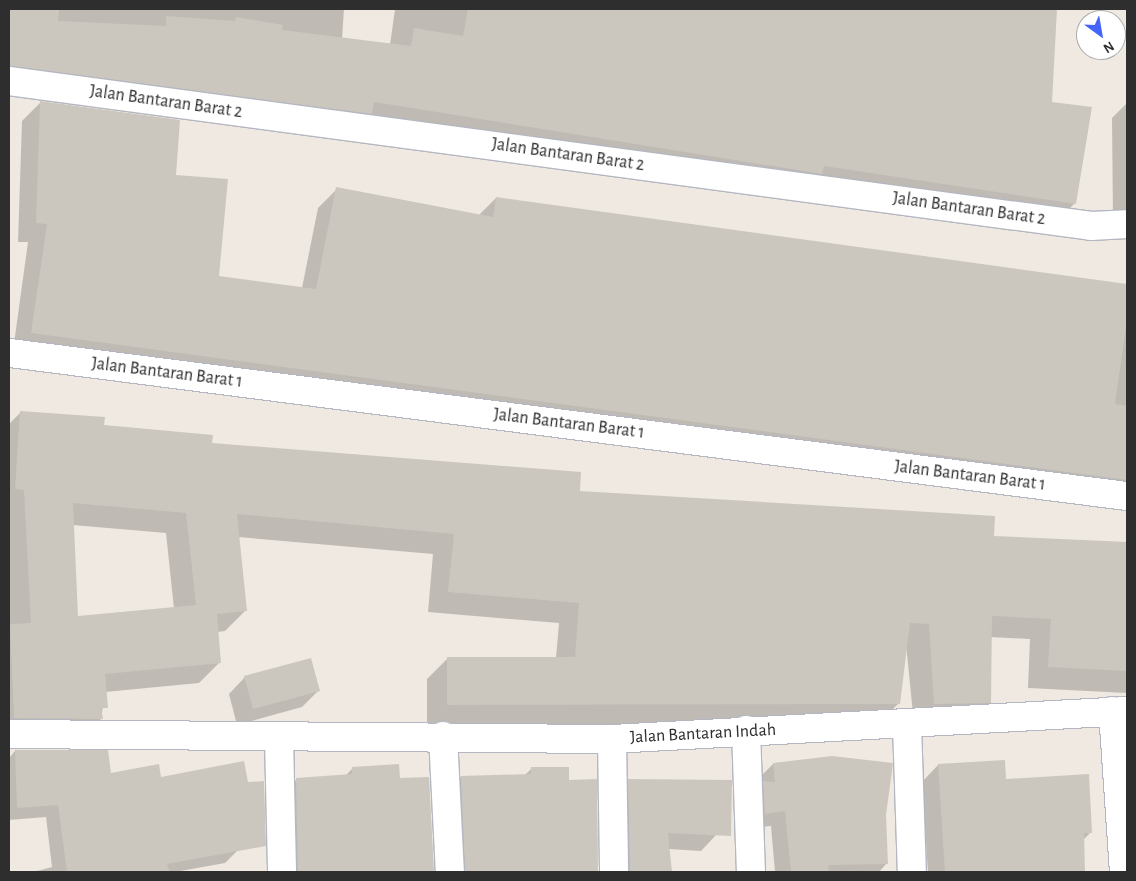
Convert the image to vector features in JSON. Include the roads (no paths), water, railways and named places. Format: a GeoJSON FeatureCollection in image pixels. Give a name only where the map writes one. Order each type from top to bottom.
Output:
{"type":"FeatureCollection","features":[{"type":"Feature","properties":{"kind":"street","name":"Jalan Bantaran Barat 2"},"geometry":{"type":"LineString","coordinates":[[9,81],[1091,226],[1127,224]]}},
{"type":"Feature","properties":{"kind":"street","name":"Jalan Bantaran Barat 1"},"geometry":{"type":"LineString","coordinates":[[9,356],[1127,496]]}},
{"type":"Feature","properties":{"kind":"street","name":"Jalan Bantaran Indah"},"geometry":{"type":"LineString","coordinates":[[9,734],[279,738],[443,736],[612,739],[746,730],[907,725],[1120,711]]}},
{"type":"Feature","properties":{"kind":"street"},"geometry":{"type":"LineString","coordinates":[[1120,711],[1124,872]]}},
{"type":"Feature","properties":{"kind":"street"},"geometry":{"type":"LineString","coordinates":[[907,725],[912,872]]}},
{"type":"Feature","properties":{"kind":"street"},"geometry":{"type":"LineString","coordinates":[[746,730],[751,872]]}},
{"type":"Feature","properties":{"kind":"street"},"geometry":{"type":"LineString","coordinates":[[443,736],[450,872]]}},
{"type":"Feature","properties":{"kind":"street"},"geometry":{"type":"LineString","coordinates":[[276,871],[279,738]]}},
{"type":"Feature","properties":{"kind":"street"},"geometry":{"type":"LineString","coordinates":[[612,739],[614,872]]}}]}
